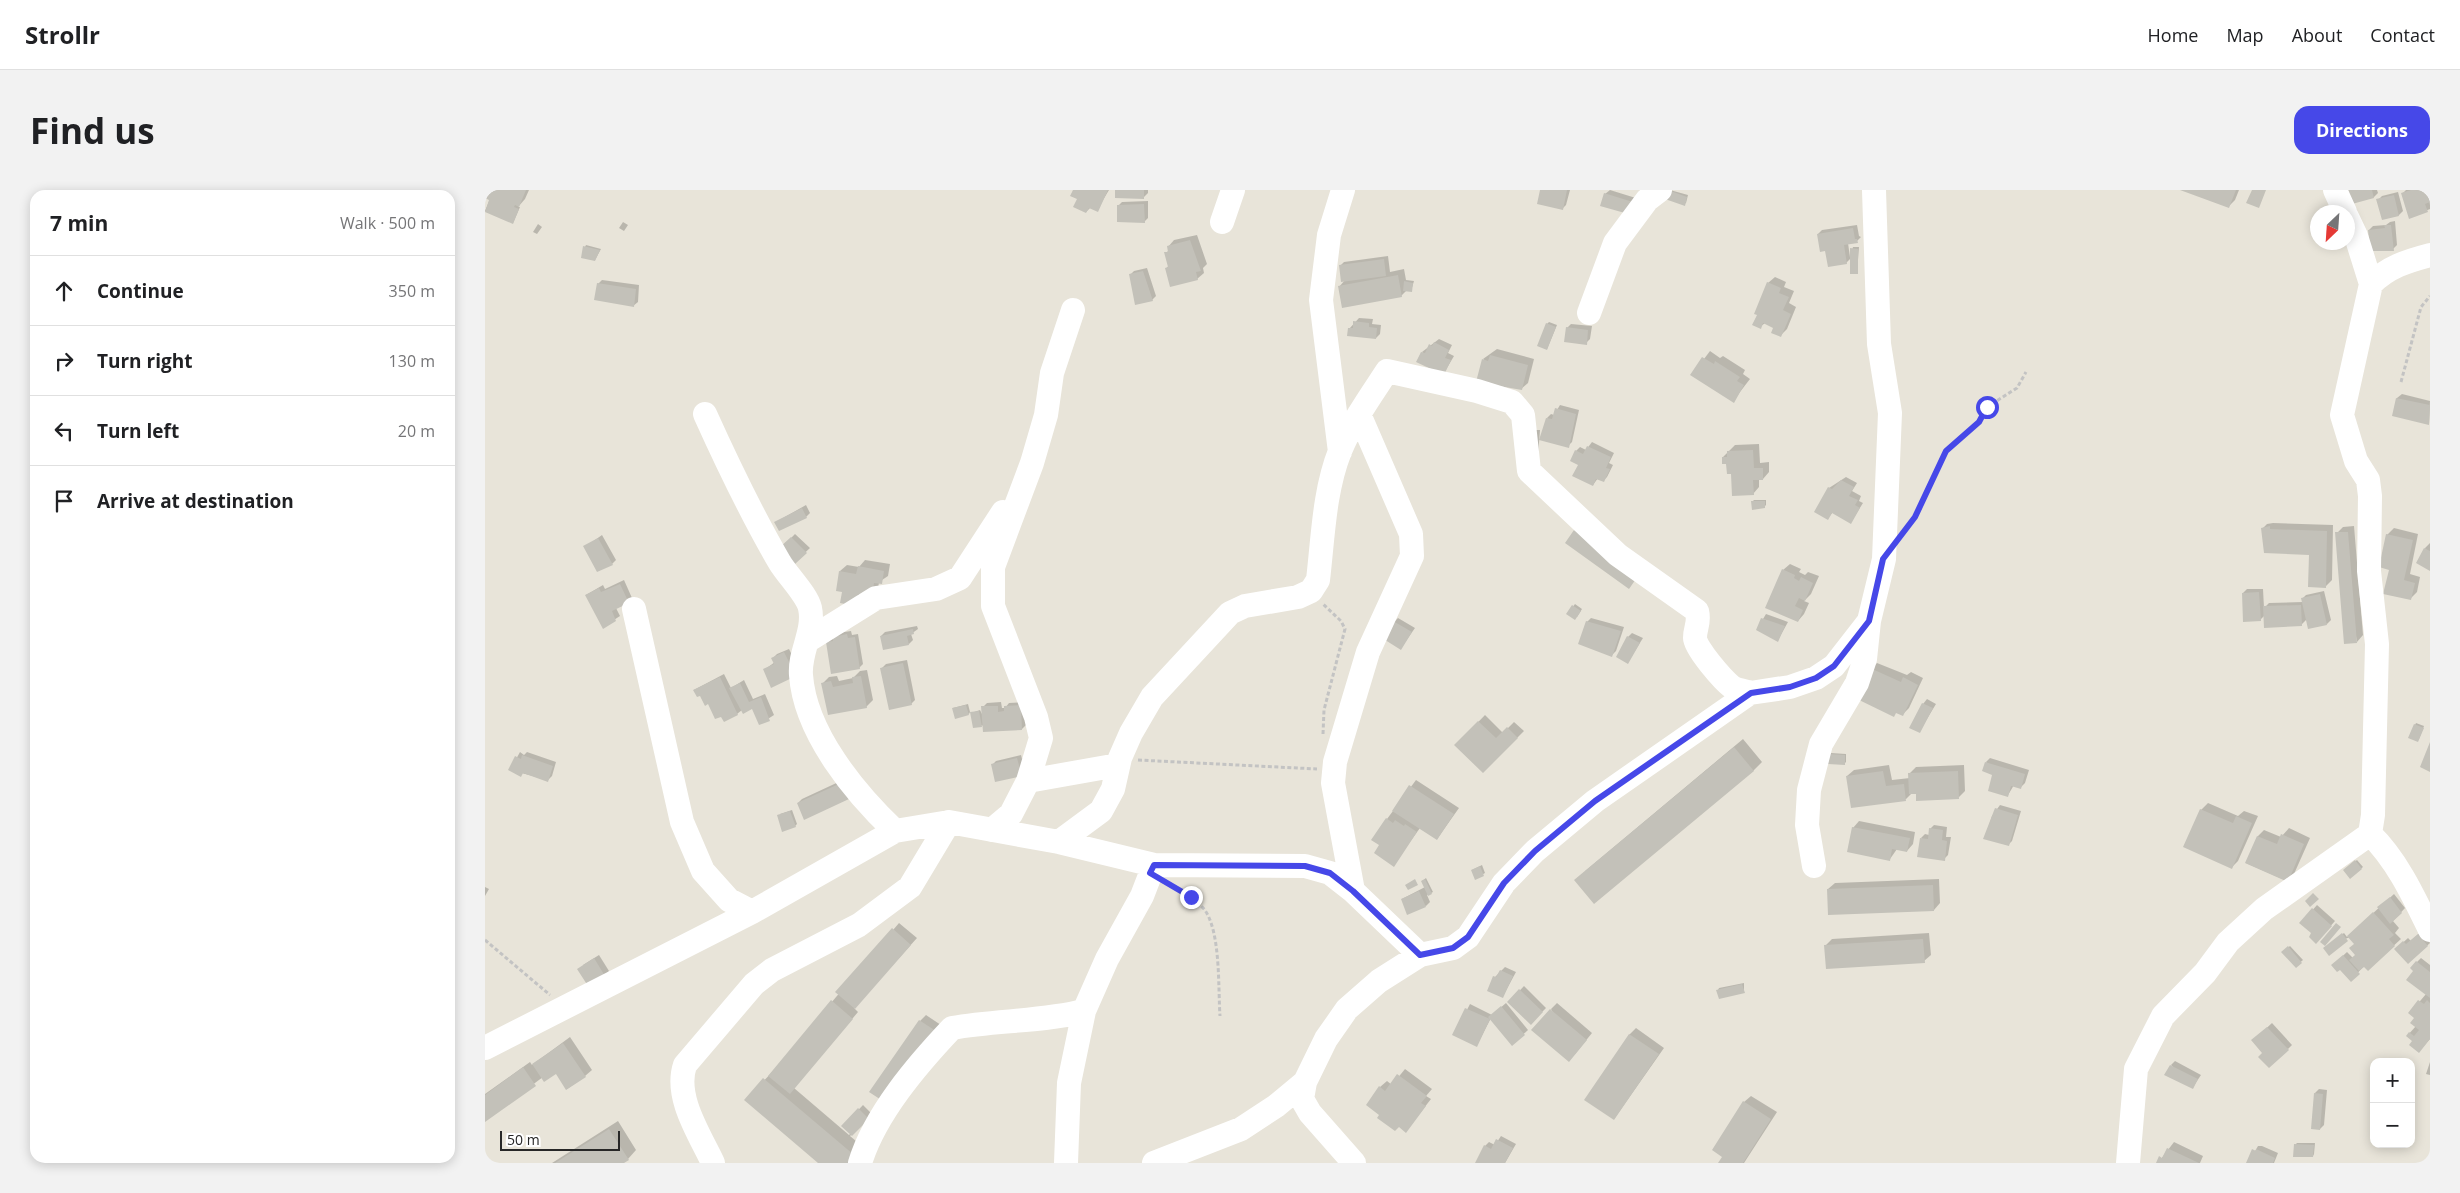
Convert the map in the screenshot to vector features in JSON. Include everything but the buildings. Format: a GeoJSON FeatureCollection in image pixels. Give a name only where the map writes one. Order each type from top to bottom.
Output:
{"type":"FeatureCollection","features":[{"type":"Feature","properties":{"kind":"street"},"geometry":{"type":"LineString","coordinates":[[1222,222],[1233,190]]}},
{"type":"Feature","properties":{"kind":"street"},"geometry":{"type":"LineString","coordinates":[[1340,452],[1321,300],[1329,235],[1343,190]]}},
{"type":"Feature","properties":{"kind":"street"},"geometry":{"type":"LineString","coordinates":[[1589,313],[1615,243],[1647,200],[1660,190]]}},
{"type":"Feature","properties":{"kind":"street"},"geometry":{"type":"LineString","coordinates":[[1814,866],[1807,826],[1809,790],[1821,744],[1857,682],[1865,659],[1869,621],[1883,559],[1890,412],[1879,344],[1874,190]]}},
{"type":"Feature","properties":{"kind":"street"},"geometry":{"type":"LineString","coordinates":[[2335,190],[2342,205]]}},
{"type":"Feature","properties":{"kind":"street"},"geometry":{"type":"LineString","coordinates":[[2355,234],[2371,284]]}},
{"type":"Feature","properties":{"kind":"street"},"geometry":{"type":"LineString","coordinates":[[2126,1162],[2136,1069],[2163,1016],[2205,973],[2228,942],[2264,909],[2370,834],[2373,815],[2377,644],[2369,571],[2370,496],[2368,480],[2356,461],[2342,416],[2371,284],[2380,274],[2402,262],[2430,255]]}},
{"type":"Feature","properties":{"kind":"street"},"geometry":{"type":"LineString","coordinates":[[992,830],[1011,814],[1028,781],[1041,738],[1036,717],[993,606],[993,568],[1032,463],[1046,415],[1052,373],[1073,310]]}},
{"type":"Feature","properties":{"kind":"street"},"geometry":{"type":"LineString","coordinates":[[1059,842],[1101,811],[1113,789],[1119,762],[1131,733],[1152,697],[1230,613],[1245,606],[1298,597],[1311,591],[1318,580],[1329,493],[1340,452],[1359,414],[1387,371],[1477,391],[1512,402],[1523,415],[1529,471],[1617,555],[1697,611],[1699,621],[1695,638],[1698,646],[1722,678],[1734,688],[1751,693],[1790,687],[1816,678],[1834,666],[1869,621]]}},
{"type":"Feature","properties":{"kind":"street"},"geometry":{"type":"LineString","coordinates":[[705,414],[740,491],[781,566],[810,606],[811,626],[801,674],[810,716],[846,778],[867,804],[895,831]]}},
{"type":"Feature","properties":{"kind":"street"},"geometry":{"type":"LineString","coordinates":[[1353,891],[1333,783],[1335,766],[1368,652],[1412,556],[1411,534],[1359,414]]}},
{"type":"Feature","properties":{"kind":"street"},"geometry":{"type":"LineString","coordinates":[[807,641],[877,598],[936,589],[960,578],[975,557],[1032,463]]}},
{"type":"Feature","properties":{"kind":"street"},"geometry":{"type":"LineString","coordinates":[[634,609],[682,822],[703,871],[729,900],[752,912]]}},
{"type":"Feature","properties":{"kind":"street"},"geometry":{"type":"LineString","coordinates":[[1354,1163],[1310,1113],[1302,1099],[1305,1082],[1326,1039],[1347,1009],[1379,981],[1420,955],[1453,948],[1468,937],[1504,883],[1535,851],[1595,801],[1751,693]]}},
{"type":"Feature","properties":{"kind":"street"},"geometry":{"type":"LineString","coordinates":[[1028,781],[1119,762]]}},
{"type":"Feature","properties":{"kind":"street"},"geometry":{"type":"LineString","coordinates":[[485,1048],[752,912],[895,831],[949,822],[1059,842],[1152,869],[1305,866],[1330,873],[1353,891],[1420,955]]}},
{"type":"Feature","properties":{"kind":"street"},"geometry":{"type":"LineString","coordinates":[[713,1163],[684,1099],[682,1074],[685,1065],[754,984],[772,970],[859,925],[910,886],[949,822]]}},
{"type":"Feature","properties":{"kind":"street"},"geometry":{"type":"LineString","coordinates":[[2370,834],[2379,843],[2414,896],[2430,930]]}},
{"type":"Feature","properties":{"kind":"street"},"geometry":{"type":"LineString","coordinates":[[1066,1163],[1069,1083],[1084,1011],[1107,959],[1142,896],[1152,869]]}},
{"type":"Feature","properties":{"kind":"street"},"geometry":{"type":"LineString","coordinates":[[861,1163],[867,1140],[882,1115],[953,1028],[972,1024],[1056,1018],[1084,1011]]}},
{"type":"Feature","properties":{"kind":"street"},"geometry":{"type":"LineString","coordinates":[[1154,1163],[1241,1129],[1276,1106],[1305,1082]]}},
{"type":"Feature","properties":{"kind":"path"},"geometry":{"type":"LineString","coordinates":[[2401,382],[2421,307],[2430,296]]}},
{"type":"Feature","properties":{"kind":"path"},"geometry":{"type":"LineString","coordinates":[[1904,531],[1915,517],[1946,451],[1979,422],[1987,407],[2017,388],[2026,372]]}},
{"type":"Feature","properties":{"kind":"path"},"geometry":{"type":"LineString","coordinates":[[1119,762],[1335,766],[1327,749],[1322,730],[1324,710],[1345,629],[1341,621],[1311,591]]}},
{"type":"Feature","properties":{"kind":"path"},"geometry":{"type":"LineString","coordinates":[[1152,869],[1191,897],[1205,911],[1214,931],[1220,1016]]}},
{"type":"Feature","properties":{"kind":"path"},"geometry":{"type":"LineString","coordinates":[[485,940],[563,1007]]}},
{"type":"Feature","properties":{"kind":"route"},"geometry":{"type":"LineString","coordinates":[[1191,897],[1150,873],[1154,865],[1305,866],[1330,873],[1353,891],[1402,940],[1420,955],[1453,948],[1468,937],[1504,883],[1535,851],[1595,801],[1751,693],[1790,687],[1816,678],[1834,666],[1869,621],[1883,559],[1915,517],[1946,451],[1979,422],[1987,407]]}}]}
